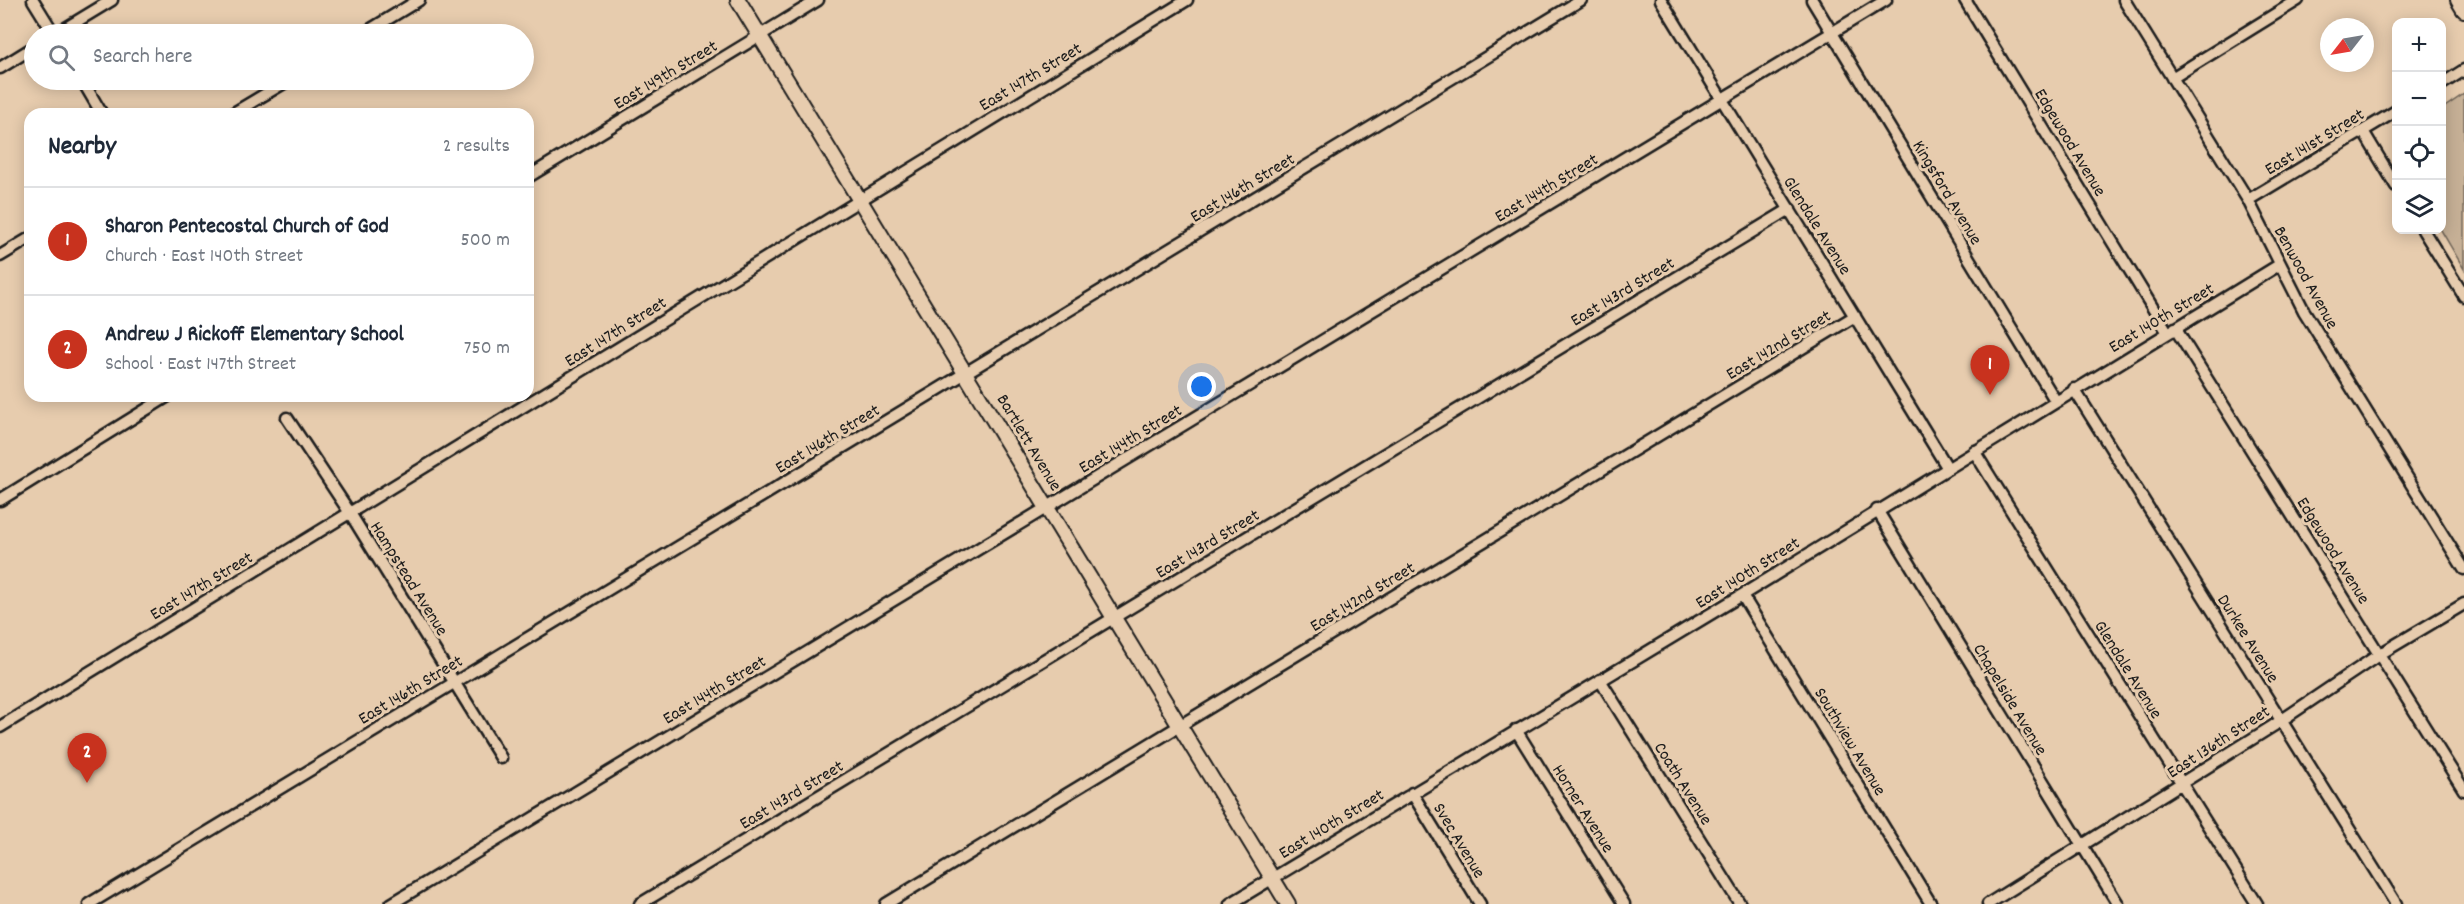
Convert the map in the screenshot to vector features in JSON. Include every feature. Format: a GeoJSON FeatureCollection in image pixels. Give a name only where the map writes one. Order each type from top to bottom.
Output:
{"type":"FeatureCollection","features":[{"type":"Feature","properties":{"kind":"street"},"geometry":{"type":"LineString","coordinates":[[33,0],[49,24]]}},
{"type":"Feature","properties":{"kind":"street"},"geometry":{"type":"LineString","coordinates":[[72,24],[112,0]]}},
{"type":"Feature","properties":{"kind":"street"},"geometry":{"type":"LineString","coordinates":[[379,24],[419,0]]}},
{"type":"Feature","properties":{"kind":"street","name":"Bartlett Avenue"},"geometry":{"type":"LineString","coordinates":[[738,0],[1288,904]]}},
{"type":"Feature","properties":{"kind":"street","name":"East 149th Street"},"geometry":{"type":"LineString","coordinates":[[534,173],[819,0]]}},
{"type":"Feature","properties":{"kind":"street","name":"East 147th Street"},"geometry":{"type":"LineString","coordinates":[[534,400],[1187,0]]}},
{"type":"Feature","properties":{"kind":"street","name":"East 146th Street"},"geometry":{"type":"LineString","coordinates":[[89,904],[1581,0]]}},
{"type":"Feature","properties":{"kind":"street","name":"Glendale Avenue"},"geometry":{"type":"LineString","coordinates":[[1661,0],[1947,467]]}},
{"type":"Feature","properties":{"kind":"street","name":"Kingsford Avenue"},"geometry":{"type":"LineString","coordinates":[[1812,0],[2055,400]]}},
{"type":"Feature","properties":{"kind":"street","name":"East 144th Street"},"geometry":{"type":"LineString","coordinates":[[391,904],[1886,0]]}},
{"type":"Feature","properties":{"kind":"street","name":"Edgewood Avenue"},"geometry":{"type":"LineString","coordinates":[[1965,0],[2464,790]]}},
{"type":"Feature","properties":{"kind":"street","name":"Benwood Avenue"},"geometry":{"type":"LineString","coordinates":[[2124,0],[2248,200],[2310,321],[2464,569]]}},
{"type":"Feature","properties":{"kind":"street"},"geometry":{"type":"LineString","coordinates":[[2172,78],[2298,0]]}},
{"type":"Feature","properties":{"kind":"street"},"geometry":{"type":"LineString","coordinates":[[2458,0],[2464,10]]}},
{"type":"Feature","properties":{"kind":"street"},"geometry":{"type":"LineString","coordinates":[[0,68],[24,53]]}},
{"type":"Feature","properties":{"kind":"street"},"geometry":{"type":"LineString","coordinates":[[2446,81],[2464,70]]}},
{"type":"Feature","properties":{"kind":"street"},"geometry":{"type":"LineString","coordinates":[[87,90],[98,108]]}},
{"type":"Feature","properties":{"kind":"street"},"geometry":{"type":"LineString","coordinates":[[242,108],[272,90]]}},
{"type":"Feature","properties":{"kind":"street","name":"East 141st Street"},"geometry":{"type":"LineString","coordinates":[[2248,200],[2392,114]]}},
{"type":"Feature","properties":{"kind":"street"},"geometry":{"type":"LineString","coordinates":[[2362,131],[2393,180]]}},
{"type":"Feature","properties":{"kind":"street","name":"East 143rd Street"},"geometry":{"type":"LineString","coordinates":[[640,904],[1790,209]]}},
{"type":"Feature","properties":{"kind":"street"},"geometry":{"type":"LineString","coordinates":[[2425,234],[2464,296]]}},
{"type":"Feature","properties":{"kind":"street"},"geometry":{"type":"LineString","coordinates":[[0,256],[24,241]]}},
{"type":"Feature","properties":{"kind":"street","name":"East 140th Street"},"geometry":{"type":"LineString","coordinates":[[1230,904],[1742,595],[2279,264]]}},
{"type":"Feature","properties":{"kind":"street","name":"East 142nd Street"},"geometry":{"type":"LineString","coordinates":[[886,904],[1855,316]]}},
{"type":"Feature","properties":{"kind":"street","name":"Durkee Avenue"},"geometry":{"type":"LineString","coordinates":[[2074,389],[2396,904]]}},
{"type":"Feature","properties":{"kind":"street"},"geometry":{"type":"LineString","coordinates":[[0,500],[158,402]]}},
{"type":"Feature","properties":{"kind":"street","name":"East 147th Street"},"geometry":{"type":"LineString","coordinates":[[0,727],[530,402]]}},
{"type":"Feature","properties":{"kind":"street","name":"Hampstead Avenue"},"geometry":{"type":"LineString","coordinates":[[287,418],[350,513],[501,758]]}},
{"type":"Feature","properties":{"kind":"street","name":"Glendale Avenue"},"geometry":{"type":"LineString","coordinates":[[1974,451],[2257,904]]}},
{"type":"Feature","properties":{"kind":"street","name":"Chapelside Avenue"},"geometry":{"type":"LineString","coordinates":[[1877,510],[2118,904]]}},
{"type":"Feature","properties":{"kind":"street","name":"Southview Avenue"},"geometry":{"type":"LineString","coordinates":[[1742,595],[1931,904]]}},
{"type":"Feature","properties":{"kind":"street","name":"East 136th Street"},"geometry":{"type":"LineString","coordinates":[[1988,904],[2281,721],[2380,654],[2464,604]]}},
{"type":"Feature","properties":{"kind":"street","name":"Coath Avenue"},"geometry":{"type":"LineString","coordinates":[[1600,680],[1740,904]]}},
{"type":"Feature","properties":{"kind":"street","name":"Horner Avenue"},"geometry":{"type":"LineString","coordinates":[[1516,730],[1624,904]]}},
{"type":"Feature","properties":{"kind":"street","name":"Svec Avenue"},"geometry":{"type":"LineString","coordinates":[[1412,793],[1480,904]]}},
{"type":"Feature","properties":{"kind":"shaded area"},"geometry":{"type":"Polygon","coordinates":[[[2464,94],[2464,269],[2443,234],[2446,234],[2446,106],[2464,94]]]}},
{"type":"Feature","properties":{"kind":"place","name":"Sharon Pentecostal Church of God"},"geometry":{"type":"Point","coordinates":[1990,395]}},
{"type":"Feature","properties":{"kind":"place","name":"Andrew J Rickoff Elementary School"},"geometry":{"type":"Point","coordinates":[87,783]}}]}
